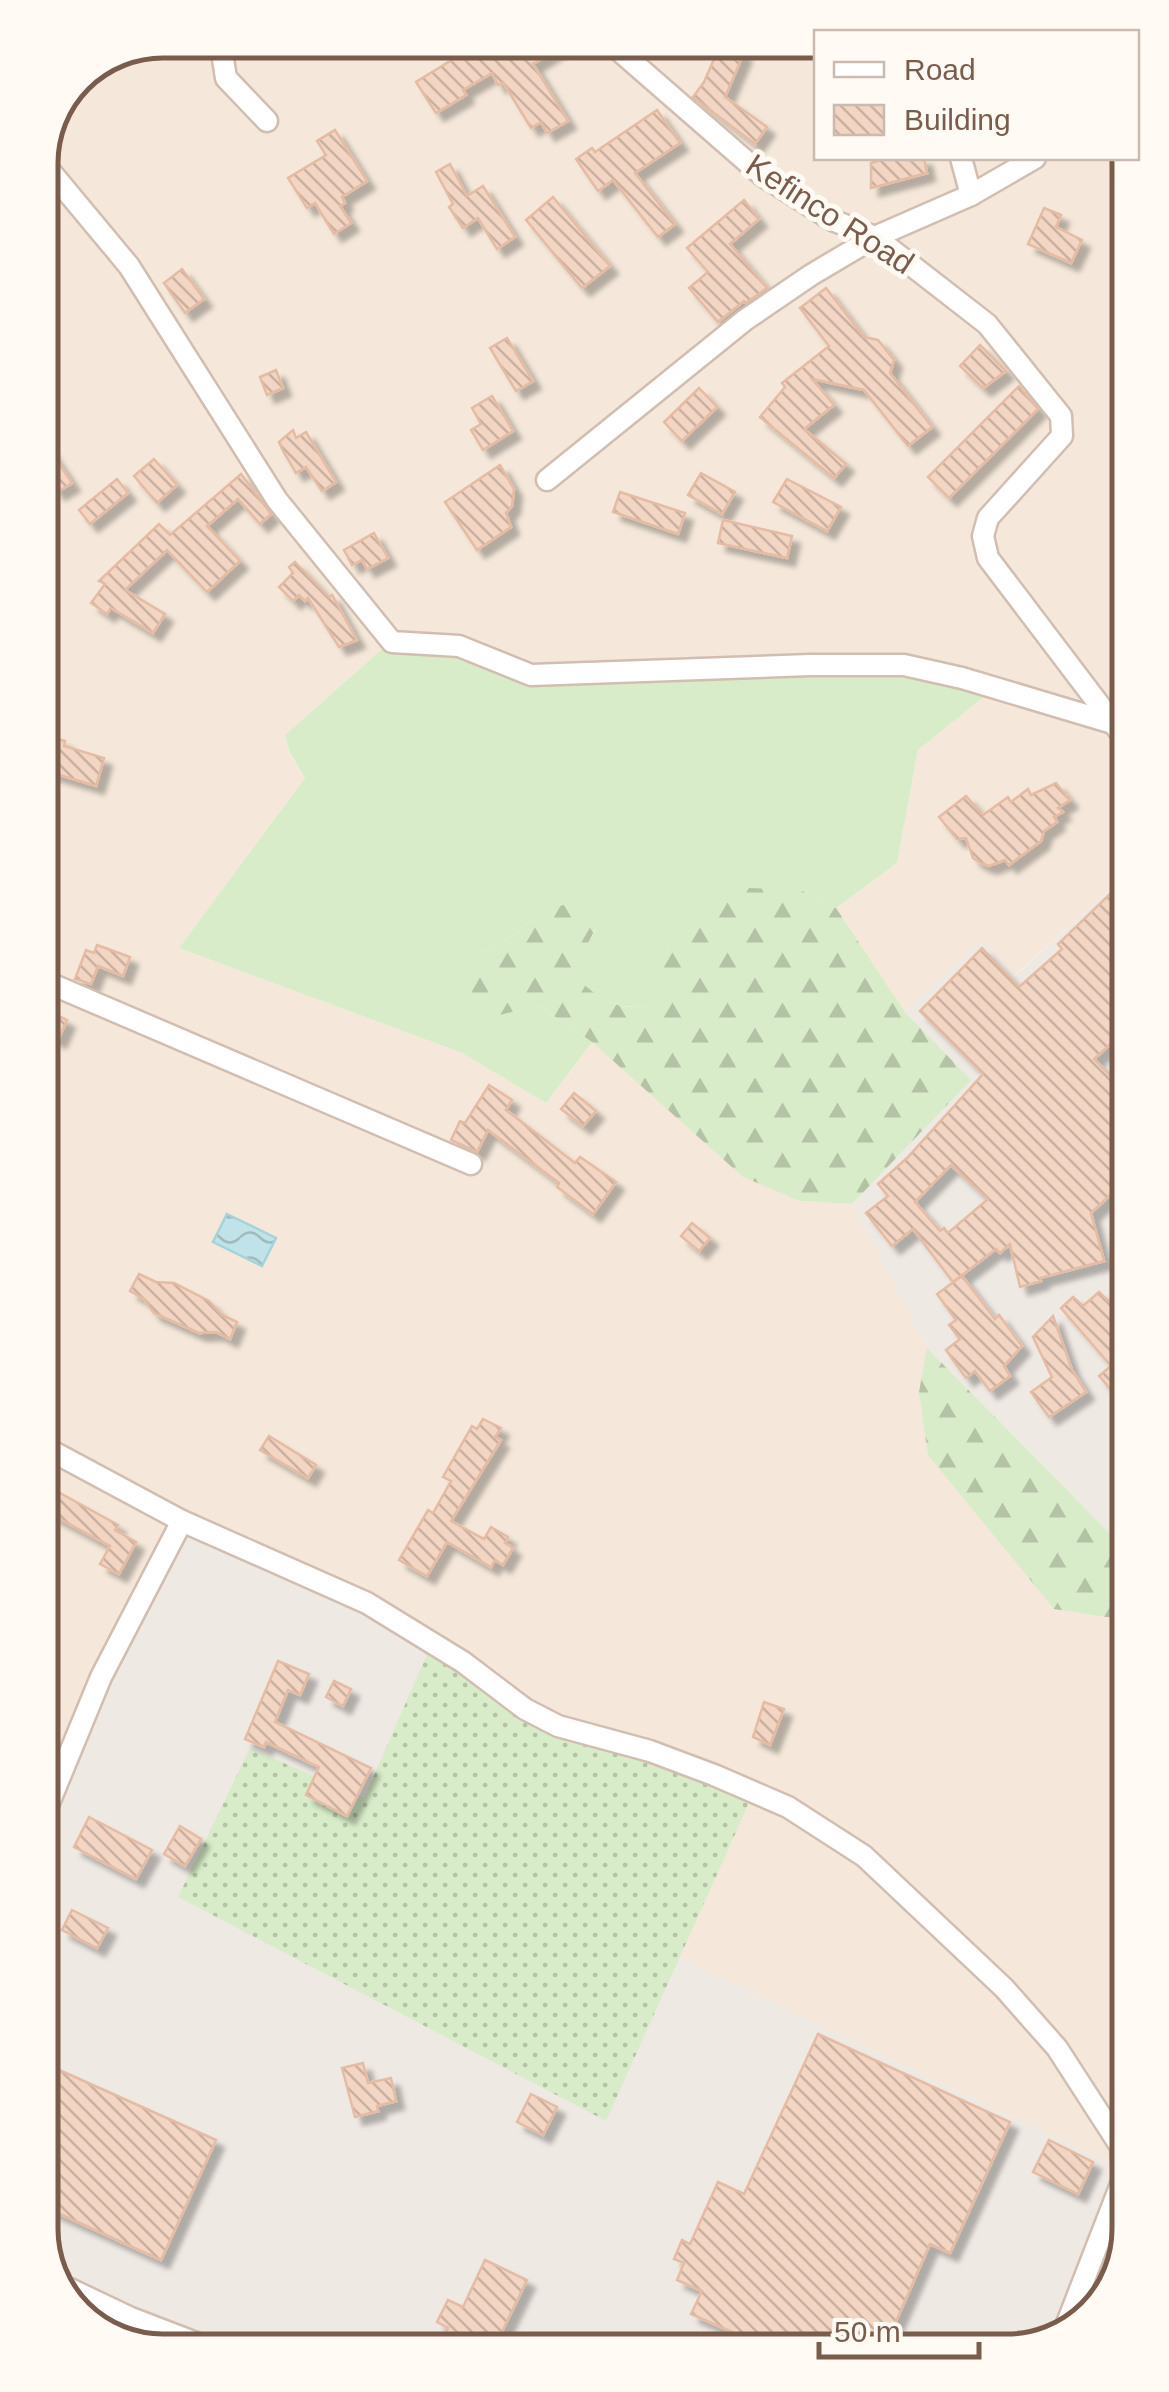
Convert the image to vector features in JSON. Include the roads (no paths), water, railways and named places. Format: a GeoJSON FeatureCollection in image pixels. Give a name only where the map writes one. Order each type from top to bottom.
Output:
{"type":"FeatureCollection","features":[{"type":"Feature","properties":{"kind":"street"},"geometry":{"type":"LineString","coordinates":[[223,57],[226,78],[267,122]]}},
{"type":"Feature","properties":{"kind":"street","name":"Kefinco Road"},"geometry":{"type":"LineString","coordinates":[[627,58],[762,175],[832,220],[875,237],[986,324],[1061,416],[1062,436],[988,518],[983,536],[988,558],[1112,724]]}},
{"type":"Feature","properties":{"kind":"street"},"geometry":{"type":"LineString","coordinates":[[961,160],[970,195]]}},
{"type":"Feature","properties":{"kind":"street"},"geometry":{"type":"LineString","coordinates":[[547,480],[745,320],[875,237],[970,195],[1031,160]]}},
{"type":"Feature","properties":{"kind":"street"},"geometry":{"type":"LineString","coordinates":[[58,181],[129,266],[277,500],[392,642],[459,646],[531,675],[904,665],[962,678],[1112,728]]}},
{"type":"Feature","properties":{"kind":"street"},"geometry":{"type":"LineString","coordinates":[[58,988],[470,1164]]}},
{"type":"Feature","properties":{"kind":"street"},"geometry":{"type":"LineString","coordinates":[[57,1454],[182,1521],[368,1603],[463,1662],[525,1710],[558,1726],[650,1751],[788,1807],[864,1856],[1004,1988],[1057,2048],[1112,2134]]}},
{"type":"Feature","properties":{"kind":"street"},"geometry":{"type":"LineString","coordinates":[[57,1783],[101,1677],[182,1521]]}},
{"type":"Feature","properties":{"kind":"street"},"geometry":{"type":"LineString","coordinates":[[1072,2312],[1112,2208]]}},
{"type":"Feature","properties":{"kind":"street"},"geometry":{"type":"LineString","coordinates":[[82,2297],[175,2334]]}},
{"type":"Feature","properties":{"kind":"water"},"geometry":{"type":"Polygon","coordinates":[[[227,1214],[276,1238],[262,1266],[213,1242],[227,1214]]]}}]}
